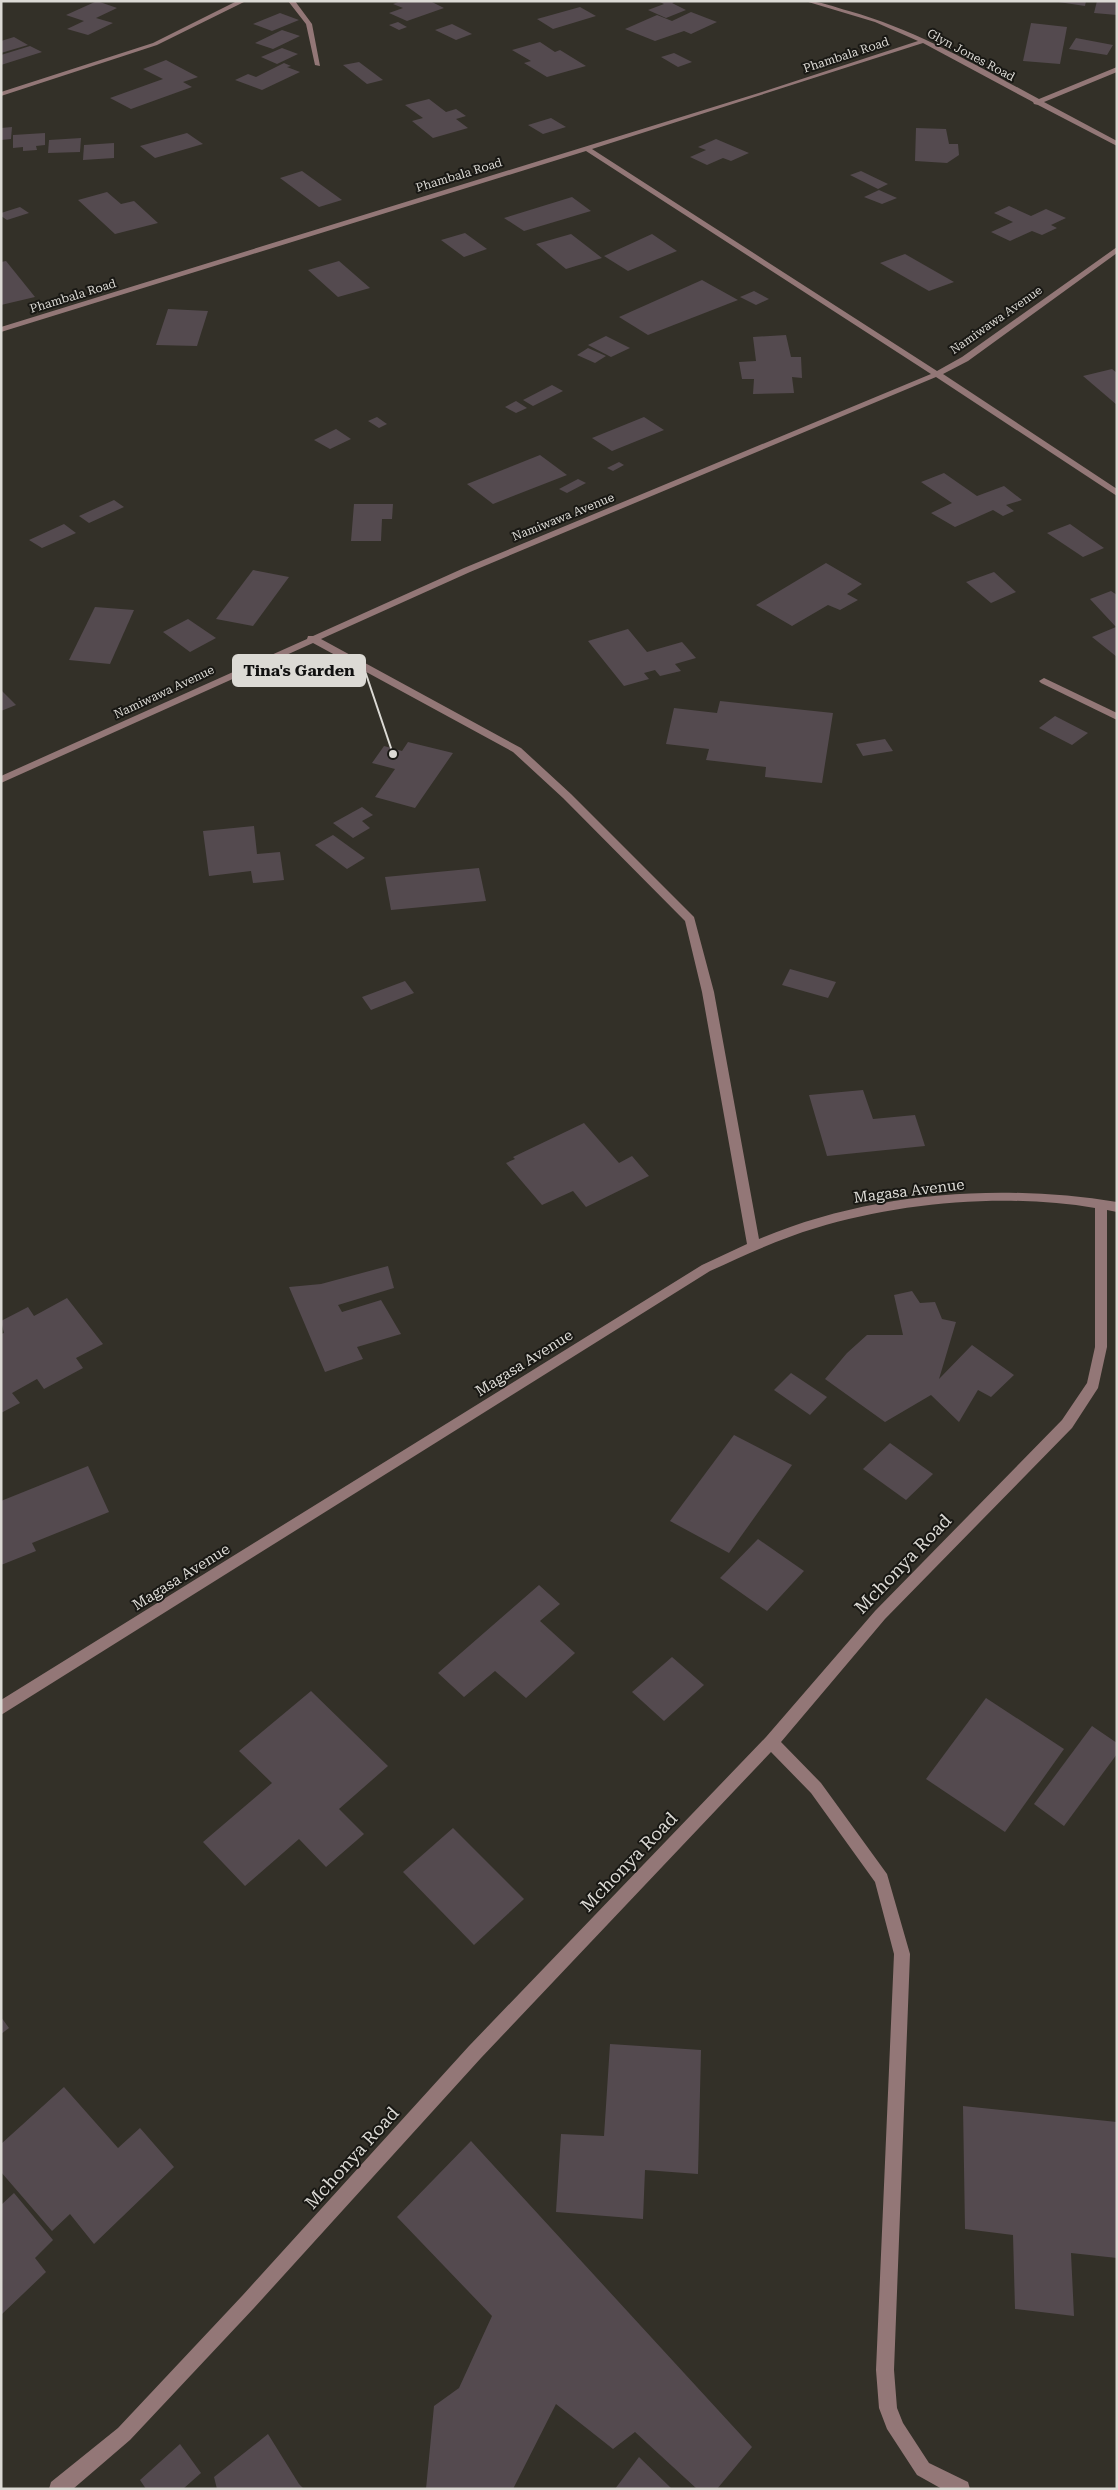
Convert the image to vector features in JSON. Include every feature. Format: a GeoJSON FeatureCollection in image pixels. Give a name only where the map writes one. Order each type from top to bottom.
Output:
{"type":"FeatureCollection","features":[{"type":"Feature","properties":{"kind":"street"},"geometry":{"type":"LineString","coordinates":[[1,94],[155,44],[243,1]]}},
{"type":"Feature","properties":{"kind":"street"},"geometry":{"type":"LineString","coordinates":[[291,1],[309,24],[318,65]]}},
{"type":"Feature","properties":{"kind":"street","name":"Glyn Jones Road"},"geometry":{"type":"LineString","coordinates":[[808,1],[877,21],[924,41],[1036,103],[1117,144]]}},
{"type":"Feature","properties":{"kind":"street","name":"Phambala Road"},"geometry":{"type":"LineString","coordinates":[[1,330],[585,147],[764,93],[924,41]]}},
{"type":"Feature","properties":{"kind":"street"},"geometry":{"type":"LineString","coordinates":[[1036,103],[1117,69]]}},
{"type":"Feature","properties":{"kind":"street"},"geometry":{"type":"LineString","coordinates":[[585,147],[937,374],[1117,493]]}},
{"type":"Feature","properties":{"kind":"street","name":"Namiwawa Avenue"},"geometry":{"type":"LineString","coordinates":[[1,780],[311,638],[467,570],[937,374],[965,360],[1117,249]]}},
{"type":"Feature","properties":{"kind":"street"},"geometry":{"type":"LineString","coordinates":[[311,638],[517,750],[567,796],[690,920],[708,992],[754,1246]]}},
{"type":"Feature","properties":{"kind":"street"},"geometry":{"type":"LineString","coordinates":[[1044,681],[1117,718]]}},
{"type":"Feature","properties":{"kind":"street","name":"Magasa Avenue"},"geometry":{"type":"LineString","coordinates":[[1,1708],[706,1268],[754,1246],[829,1219],[897,1206],[1022,1198],[1109,1205]]}},
{"type":"Feature","properties":{"kind":"street","name":"Mchonya Road"},"geometry":{"type":"LineString","coordinates":[[58,2489],[124,2434],[248,2302],[475,2052],[771,1742],[880,1615],[1067,1424],[1093,1384],[1101,1347],[1109,1205]]}},
{"type":"Feature","properties":{"kind":"street"},"geometry":{"type":"LineString","coordinates":[[771,1742],[816,1788],[844,1824],[882,1879],[893,1918],[902,1954],[885,2370],[888,2408],[896,2430],[923,2469],[961,2489]]}},
{"type":"Feature","properties":{"kind":"building"},"geometry":{"type":"Polygon","coordinates":[[[97,1],[117,8],[96,18],[113,23],[88,35],[67,29],[84,21],[66,15],[97,1]]]}},
{"type":"Feature","properties":{"kind":"building"},"geometry":{"type":"Polygon","coordinates":[[[401,1],[430,1],[444,8],[407,21],[389,13],[403,8],[393,4],[401,1]]]}},
{"type":"Feature","properties":{"kind":"building"},"geometry":{"type":"Polygon","coordinates":[[[658,1],[677,1],[672,3],[686,10],[666,18],[648,10],[664,4],[658,1]]]}},
{"type":"Feature","properties":{"kind":"building"},"geometry":{"type":"Polygon","coordinates":[[[1052,1],[1086,1],[1085,6],[1052,1]]]}},
{"type":"Feature","properties":{"kind":"building"},"geometry":{"type":"Polygon","coordinates":[[[1097,1],[1117,1],[1117,15],[1094,13],[1097,1]]]}},
{"type":"Feature","properties":{"kind":"building"},"geometry":{"type":"Polygon","coordinates":[[[580,7],[596,16],[553,29],[537,19],[580,7]]]}},
{"type":"Feature","properties":{"kind":"building"},"geometry":{"type":"Polygon","coordinates":[[[691,12],[717,22],[691,34],[684,31],[655,41],[625,29],[657,15],[672,21],[691,12]]]}},
{"type":"Feature","properties":{"kind":"building"},"geometry":{"type":"Polygon","coordinates":[[[280,13],[299,20],[272,31],[253,24],[280,13]]]}},
{"type":"Feature","properties":{"kind":"building"},"geometry":{"type":"Polygon","coordinates":[[[398,22],[407,27],[399,30],[389,25],[398,22]]]}},
{"type":"Feature","properties":{"kind":"building"},"geometry":{"type":"Polygon","coordinates":[[[1031,23],[1067,27],[1060,64],[1023,61],[1031,23]]]}},
{"type":"Feature","properties":{"kind":"building"},"geometry":{"type":"Polygon","coordinates":[[[452,24],[472,34],[456,40],[435,30],[452,24]]]}},
{"type":"Feature","properties":{"kind":"building"},"geometry":{"type":"Polygon","coordinates":[[[282,30],[300,36],[273,49],[255,43],[282,30]]]}},
{"type":"Feature","properties":{"kind":"building"},"geometry":{"type":"Polygon","coordinates":[[[14,37],[28,45],[1,53],[1,41],[14,37]]]}},
{"type":"Feature","properties":{"kind":"building"},"geometry":{"type":"Polygon","coordinates":[[[1076,38],[1113,45],[1107,55],[1069,49],[1076,38]]]}},
{"type":"Feature","properties":{"kind":"building"},"geometry":{"type":"Polygon","coordinates":[[[540,42],[555,52],[560,50],[586,66],[547,77],[524,63],[531,61],[512,50],[540,42]]]}},
{"type":"Feature","properties":{"kind":"building"},"geometry":{"type":"Polygon","coordinates":[[[30,46],[42,52],[1,65],[1,55],[30,46]]]}},
{"type":"Feature","properties":{"kind":"building"},"geometry":{"type":"Polygon","coordinates":[[[282,48],[298,54],[277,64],[261,57],[282,48]]]}},
{"type":"Feature","properties":{"kind":"building"},"geometry":{"type":"Polygon","coordinates":[[[674,53],[692,62],[678,67],[661,57],[674,53]]]}},
{"type":"Feature","properties":{"kind":"building"},"geometry":{"type":"Polygon","coordinates":[[[166,60],[198,77],[183,82],[192,87],[131,109],[110,98],[163,79],[143,69],[166,60]]]}},
{"type":"Feature","properties":{"kind":"building"},"geometry":{"type":"Polygon","coordinates":[[[359,62],[383,80],[367,84],[343,65],[359,62]]]}},
{"type":"Feature","properties":{"kind":"building"},"geometry":{"type":"Polygon","coordinates":[[[284,63],[291,66],[287,67],[300,72],[262,90],[235,80],[248,74],[256,77],[284,63]]]}},
{"type":"Feature","properties":{"kind":"building"},"geometry":{"type":"Polygon","coordinates":[[[429,99],[446,112],[456,109],[466,116],[456,119],[468,128],[433,138],[412,121],[423,118],[405,105],[429,99]]]}},
{"type":"Feature","properties":{"kind":"building"},"geometry":{"type":"Polygon","coordinates":[[[551,118],[566,127],[543,134],[528,125],[551,118]]]}},
{"type":"Feature","properties":{"kind":"building"},"geometry":{"type":"Polygon","coordinates":[[[12,127],[11,139],[1,140],[1,128],[12,127]]]}},
{"type":"Feature","properties":{"kind":"building"},"geometry":{"type":"Polygon","coordinates":[[[916,128],[946,129],[949,144],[958,144],[959,155],[947,163],[915,161],[916,128]]]}},
{"type":"Feature","properties":{"kind":"building"},"geometry":{"type":"Polygon","coordinates":[[[45,133],[45,145],[36,146],[37,150],[23,151],[23,147],[13,148],[13,135],[45,133]]]}},
{"type":"Feature","properties":{"kind":"building"},"geometry":{"type":"Polygon","coordinates":[[[187,133],[203,144],[155,158],[140,146],[187,133]]]}},
{"type":"Feature","properties":{"kind":"building"},"geometry":{"type":"Polygon","coordinates":[[[81,138],[80,152],[48,153],[49,140],[81,138]]]}},
{"type":"Feature","properties":{"kind":"building"},"geometry":{"type":"Polygon","coordinates":[[[716,139],[749,153],[731,161],[723,158],[707,165],[690,157],[706,150],[698,147],[716,139]]]}},
{"type":"Feature","properties":{"kind":"building"},"geometry":{"type":"Polygon","coordinates":[[[114,143],[114,158],[83,160],[84,145],[114,143]]]}},
{"type":"Feature","properties":{"kind":"building"},"geometry":{"type":"Polygon","coordinates":[[[302,171],[342,200],[319,207],[280,178],[302,171]]]}},
{"type":"Feature","properties":{"kind":"building"},"geometry":{"type":"Polygon","coordinates":[[[861,171],[888,184],[878,189],[850,175],[861,171]]]}},
{"type":"Feature","properties":{"kind":"building"},"geometry":{"type":"Polygon","coordinates":[[[879,190],[897,198],[882,204],[864,197],[879,190]]]}},
{"type":"Feature","properties":{"kind":"building"},"geometry":{"type":"Polygon","coordinates":[[[107,192],[121,204],[134,201],[158,223],[115,234],[78,200],[107,192]]]}},
{"type":"Feature","properties":{"kind":"building"},"geometry":{"type":"Polygon","coordinates":[[[572,197],[591,211],[524,231],[504,218],[572,197]]]}},
{"type":"Feature","properties":{"kind":"building"},"geometry":{"type":"Polygon","coordinates":[[[1009,206],[1031,216],[1046,209],[1066,218],[1051,225],[1057,228],[1042,235],[1032,231],[1010,241],[991,232],[1013,222],[994,213],[1009,206]]]}},
{"type":"Feature","properties":{"kind":"building"},"geometry":{"type":"Polygon","coordinates":[[[20,207],[29,213],[7,220],[1,216],[1,213],[20,207]]]}},
{"type":"Feature","properties":{"kind":"building"},"geometry":{"type":"Polygon","coordinates":[[[465,233],[487,249],[464,257],[441,240],[465,233]]]}},
{"type":"Feature","properties":{"kind":"building"},"geometry":{"type":"Polygon","coordinates":[[[571,234],[602,258],[566,269],[536,244],[571,234]]]}},
{"type":"Feature","properties":{"kind":"building"},"geometry":{"type":"Polygon","coordinates":[[[652,234],[677,251],[628,271],[604,256],[652,234]]]}},
{"type":"Feature","properties":{"kind":"building"},"geometry":{"type":"Polygon","coordinates":[[[905,254],[954,282],[929,291],[880,263],[905,254]]]}},
{"type":"Feature","properties":{"kind":"building"},"geometry":{"type":"Polygon","coordinates":[[[6,261],[35,297],[1,305],[1,262],[6,261]]]}},
{"type":"Feature","properties":{"kind":"building"},"geometry":{"type":"Polygon","coordinates":[[[339,261],[370,288],[338,297],[308,270],[339,261]]]}},
{"type":"Feature","properties":{"kind":"building"},"geometry":{"type":"Polygon","coordinates":[[[702,280],[738,300],[648,335],[619,317],[702,280]]]}},
{"type":"Feature","properties":{"kind":"building"},"geometry":{"type":"Polygon","coordinates":[[[754,291],[769,299],[756,305],[740,297],[754,291]]]}},
{"type":"Feature","properties":{"kind":"building"},"geometry":{"type":"Polygon","coordinates":[[[168,309],[208,311],[197,346],[156,345],[168,309]]]}},
{"type":"Feature","properties":{"kind":"building"},"geometry":{"type":"Polygon","coordinates":[[[786,335],[791,357],[801,357],[802,378],[792,377],[794,393],[753,394],[754,379],[742,379],[739,362],[756,361],[753,337],[786,335]]]}},
{"type":"Feature","properties":{"kind":"building"},"geometry":{"type":"Polygon","coordinates":[[[606,336],[630,348],[611,357],[588,345],[606,336]]]}},
{"type":"Feature","properties":{"kind":"building"},"geometry":{"type":"Polygon","coordinates":[[[588,348],[606,356],[595,363],[577,355],[588,348]]]}},
{"type":"Feature","properties":{"kind":"building"},"geometry":{"type":"Polygon","coordinates":[[[1112,369],[1117,373],[1117,405],[1083,376],[1112,369]]]}},
{"type":"Feature","properties":{"kind":"building"},"geometry":{"type":"Polygon","coordinates":[[[552,385],[563,391],[533,406],[523,400],[552,385]]]}},
{"type":"Feature","properties":{"kind":"building"},"geometry":{"type":"Polygon","coordinates":[[[516,401],[527,408],[516,413],[505,407],[516,401]]]}},
{"type":"Feature","properties":{"kind":"building"},"geometry":{"type":"Polygon","coordinates":[[[377,417],[387,424],[379,428],[368,421],[377,417]]]}},
{"type":"Feature","properties":{"kind":"building"},"geometry":{"type":"Polygon","coordinates":[[[644,417],[664,430],[612,451],[592,438],[644,417]]]}},
{"type":"Feature","properties":{"kind":"building"},"geometry":{"type":"Polygon","coordinates":[[[336,429],[351,439],[330,449],[314,440],[336,429]]]}},
{"type":"Feature","properties":{"kind":"building"},"geometry":{"type":"Polygon","coordinates":[[[540,455],[567,475],[493,504],[467,484],[540,455]]]}},
{"type":"Feature","properties":{"kind":"building"},"geometry":{"type":"Polygon","coordinates":[[[619,462],[624,465],[613,471],[607,468],[619,462]]]}},
{"type":"Feature","properties":{"kind":"building"},"geometry":{"type":"Polygon","coordinates":[[[944,473],[977,496],[1004,486],[1022,500],[1006,505],[1014,511],[1003,516],[993,510],[955,527],[931,513],[952,503],[921,482],[944,473]]]}},
{"type":"Feature","properties":{"kind":"building"},"geometry":{"type":"Polygon","coordinates":[[[578,479],[586,483],[567,493],[559,489],[578,479]]]}},
{"type":"Feature","properties":{"kind":"building"},"geometry":{"type":"Polygon","coordinates":[[[114,500],[124,507],[89,523],[79,516],[114,500]]]}},
{"type":"Feature","properties":{"kind":"building"},"geometry":{"type":"Polygon","coordinates":[[[354,504],[393,504],[392,519],[382,519],[381,541],[351,541],[354,504]]]}},
{"type":"Feature","properties":{"kind":"building"},"geometry":{"type":"Polygon","coordinates":[[[64,524],[76,533],[42,548],[29,540],[64,524]]]}},
{"type":"Feature","properties":{"kind":"building"},"geometry":{"type":"Polygon","coordinates":[[[1070,524],[1104,548],[1083,557],[1047,533],[1070,524]]]}},
{"type":"Feature","properties":{"kind":"building"},"geometry":{"type":"Polygon","coordinates":[[[826,563],[862,584],[847,594],[858,600],[840,610],[828,605],[792,626],[756,605],[826,563]]]}},
{"type":"Feature","properties":{"kind":"building"},"geometry":{"type":"Polygon","coordinates":[[[253,570],[289,577],[253,626],[216,619],[253,570]]]}},
{"type":"Feature","properties":{"kind":"building"},"geometry":{"type":"Polygon","coordinates":[[[994,572],[1016,592],[991,603],[966,582],[994,572]]]}},
{"type":"Feature","properties":{"kind":"building"},"geometry":{"type":"Polygon","coordinates":[[[1111,591],[1117,595],[1117,657],[1092,637],[1116,627],[1090,599],[1111,591]]]}},
{"type":"Feature","properties":{"kind":"building"},"geometry":{"type":"Polygon","coordinates":[[[95,607],[134,610],[110,664],[69,660],[95,607]]]}},
{"type":"Feature","properties":{"kind":"building"},"geometry":{"type":"Polygon","coordinates":[[[188,619],[216,638],[190,652],[163,632],[188,619]]]}},
{"type":"Feature","properties":{"kind":"building"},"geometry":{"type":"Polygon","coordinates":[[[628,629],[647,652],[682,642],[696,658],[675,664],[681,671],[660,676],[655,670],[644,673],[649,679],[624,686],[588,641],[628,629]]]}},
{"type":"Feature","properties":{"kind":"building"},"geometry":{"type":"Polygon","coordinates":[[[1,690],[16,705],[1,711],[1,690]]]}},
{"type":"Feature","properties":{"kind":"building"},"geometry":{"type":"Polygon","coordinates":[[[720,701],[833,713],[822,783],[765,777],[766,767],[706,760],[709,749],[666,744],[674,708],[717,713],[720,701]]]}},
{"type":"Feature","properties":{"kind":"building"},"geometry":{"type":"Polygon","coordinates":[[[1055,716],[1088,733],[1072,745],[1039,728],[1055,716]]]}},
{"type":"Feature","properties":{"kind":"building"},"geometry":{"type":"Polygon","coordinates":[[[885,739],[893,751],[863,756],[856,744],[885,739]]]}},
{"type":"Feature","properties":{"kind":"building"},"geometry":{"type":"Polygon","coordinates":[[[408,742],[453,753],[415,808],[375,797],[395,769],[372,763],[384,746],[402,751],[408,742]]]}},
{"type":"Feature","properties":{"kind":"building"},"geometry":{"type":"Polygon","coordinates":[[[362,807],[373,815],[362,821],[370,828],[353,838],[333,823],[362,807]]]}},
{"type":"Feature","properties":{"kind":"building"},"geometry":{"type":"Polygon","coordinates":[[[254,826],[257,854],[280,852],[284,880],[253,883],[251,871],[209,876],[203,831],[254,826]]]}},
{"type":"Feature","properties":{"kind":"building"},"geometry":{"type":"Polygon","coordinates":[[[333,835],[365,858],[347,869],[315,845],[333,835]]]}},
{"type":"Feature","properties":{"kind":"building"},"geometry":{"type":"Polygon","coordinates":[[[479,868],[486,901],[391,910],[385,877],[479,868]]]}},
{"type":"Feature","properties":{"kind":"building"},"geometry":{"type":"Polygon","coordinates":[[[790,969],[836,982],[828,998],[782,985],[790,969]]]}},
{"type":"Feature","properties":{"kind":"building"},"geometry":{"type":"Polygon","coordinates":[[[405,981],[414,993],[371,1010],[362,997],[405,981]]]}},
{"type":"Feature","properties":{"kind":"building"},"geometry":{"type":"Polygon","coordinates":[[[863,1090],[873,1119],[915,1115],[925,1146],[827,1156],[809,1095],[863,1090]]]}},
{"type":"Feature","properties":{"kind":"building"},"geometry":{"type":"Polygon","coordinates":[[[584,1123],[619,1163],[632,1156],[649,1176],[586,1207],[573,1191],[542,1205],[506,1163],[515,1159],[513,1157],[584,1123]]]}},
{"type":"Feature","properties":{"kind":"building"},"geometry":{"type":"Polygon","coordinates":[[[388,1266],[394,1288],[338,1305],[342,1312],[381,1300],[401,1334],[357,1347],[363,1359],[325,1372],[289,1287],[321,1284],[388,1266]]]}},
{"type":"Feature","properties":{"kind":"building"},"geometry":{"type":"Polygon","coordinates":[[[912,1291],[920,1303],[935,1302],[942,1319],[956,1322],[939,1379],[972,1345],[1014,1375],[991,1397],[978,1390],[959,1422],[931,1395],[885,1422],[825,1379],[847,1353],[867,1335],[903,1335],[894,1295],[912,1291]]]}},
{"type":"Feature","properties":{"kind":"building"},"geometry":{"type":"Polygon","coordinates":[[[67,1298],[103,1344],[76,1358],[83,1368],[44,1389],[37,1379],[12,1393],[20,1403],[1,1413],[1,1334],[4,1333],[1,1321],[28,1307],[34,1316],[67,1298]]]}},
{"type":"Feature","properties":{"kind":"building"},"geometry":{"type":"Polygon","coordinates":[[[791,1373],[827,1397],[810,1415],[774,1390],[791,1373]]]}},
{"type":"Feature","properties":{"kind":"building"},"geometry":{"type":"Polygon","coordinates":[[[734,1435],[792,1465],[729,1553],[670,1521],[734,1435]]]}},
{"type":"Feature","properties":{"kind":"building"},"geometry":{"type":"Polygon","coordinates":[[[890,1443],[933,1474],[906,1500],[863,1469],[890,1443]]]}},
{"type":"Feature","properties":{"kind":"building"},"geometry":{"type":"Polygon","coordinates":[[[88,1466],[109,1512],[32,1543],[36,1551],[1,1565],[1,1501],[88,1466]]]}},
{"type":"Feature","properties":{"kind":"building"},"geometry":{"type":"Polygon","coordinates":[[[758,1539],[804,1571],[767,1611],[720,1578],[758,1539]]]}},
{"type":"Feature","properties":{"kind":"building"},"geometry":{"type":"Polygon","coordinates":[[[539,1585],[560,1604],[540,1621],[575,1653],[526,1698],[495,1671],[464,1697],[438,1673],[539,1585]]]}},
{"type":"Feature","properties":{"kind":"building"},"geometry":{"type":"Polygon","coordinates":[[[672,1657],[704,1685],[664,1721],[632,1692],[672,1657]]]}},
{"type":"Feature","properties":{"kind":"building"},"geometry":{"type":"Polygon","coordinates":[[[311,1691],[388,1766],[339,1809],[364,1834],[326,1867],[299,1839],[245,1886],[203,1842],[272,1783],[239,1751],[311,1691]]]}},
{"type":"Feature","properties":{"kind":"building"},"geometry":{"type":"Polygon","coordinates":[[[986,1698],[1064,1749],[1005,1832],[926,1779],[986,1698]]]}},
{"type":"Feature","properties":{"kind":"building"},"geometry":{"type":"Polygon","coordinates":[[[1092,1726],[1117,1743],[1117,1754],[1064,1826],[1034,1804],[1092,1726]]]}},
{"type":"Feature","properties":{"kind":"building"},"geometry":{"type":"Polygon","coordinates":[[[453,1828],[524,1899],[474,1945],[403,1872],[453,1828]]]}},
{"type":"Feature","properties":{"kind":"building"},"geometry":{"type":"Polygon","coordinates":[[[1,2017],[9,2028],[1,2034],[1,2017]]]}},
{"type":"Feature","properties":{"kind":"building"},"geometry":{"type":"Polygon","coordinates":[[[610,2044],[701,2050],[698,2174],[645,2170],[643,2219],[556,2212],[561,2134],[604,2136],[610,2044]]]}},
{"type":"Feature","properties":{"kind":"building"},"geometry":{"type":"Polygon","coordinates":[[[64,2087],[118,2148],[140,2128],[174,2167],[94,2244],[70,2214],[52,2231],[1,2172],[1,2144],[64,2087]]]}},
{"type":"Feature","properties":{"kind":"building"},"geometry":{"type":"Polygon","coordinates":[[[963,2106],[1117,2122],[1117,2258],[1071,2253],[1074,2316],[1015,2309],[1013,2235],[965,2229],[963,2106]]]}},
{"type":"Feature","properties":{"kind":"building"},"geometry":{"type":"Polygon","coordinates":[[[471,2141],[752,2447],[717,2489],[697,2489],[635,2432],[613,2449],[556,2404],[513,2489],[426,2489],[434,2406],[459,2388],[492,2316],[397,2217],[471,2141]]]}},
{"type":"Feature","properties":{"kind":"building"},"geometry":{"type":"Polygon","coordinates":[[[14,2193],[53,2240],[35,2258],[46,2272],[1,2315],[1,2205],[14,2193]]]}},
{"type":"Feature","properties":{"kind":"building"},"geometry":{"type":"Polygon","coordinates":[[[268,2434],[304,2489],[217,2489],[214,2477],[268,2434]]]}},
{"type":"Feature","properties":{"kind":"building"},"geometry":{"type":"Polygon","coordinates":[[[180,2444],[201,2473],[183,2489],[146,2489],[140,2480],[180,2444]]]}},
{"type":"Feature","properties":{"kind":"building"},"geometry":{"type":"Polygon","coordinates":[[[639,2457],[672,2489],[615,2489],[639,2457]]]}},
{"type":"Feature","properties":{"kind":"place","name":"Tina's Garden"},"geometry":{"type":"Point","coordinates":[393,754]}}]}
